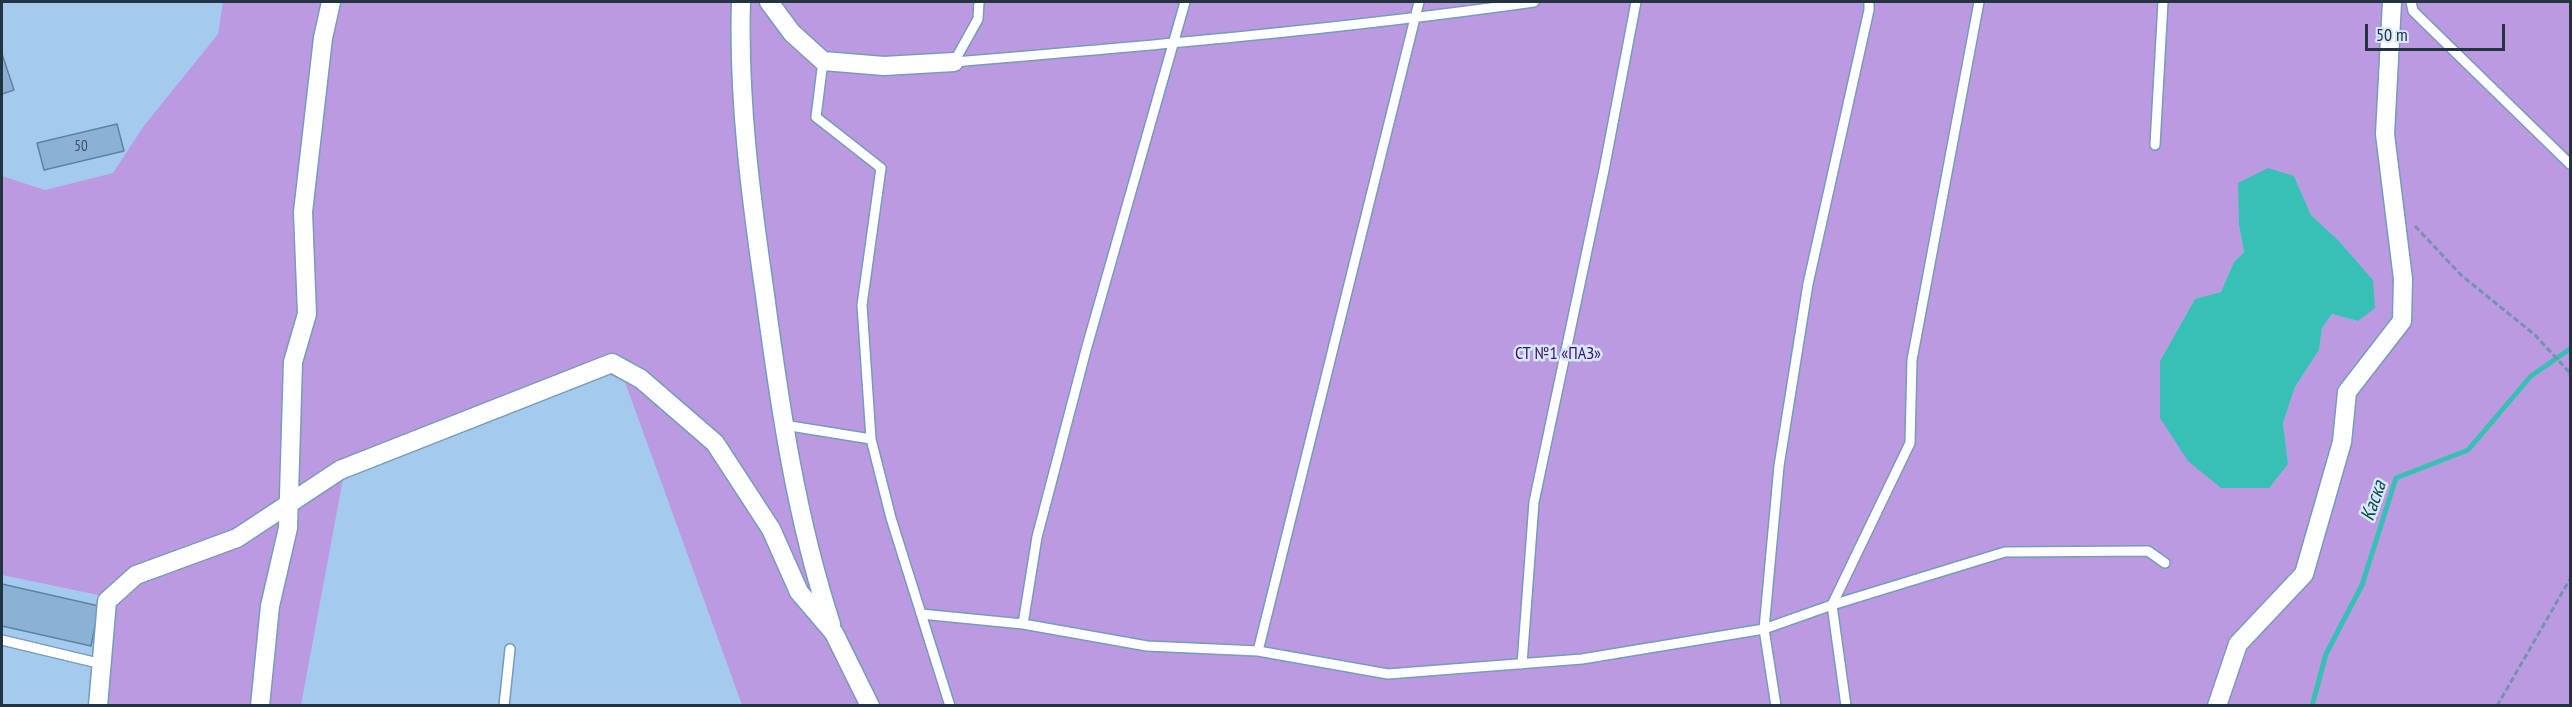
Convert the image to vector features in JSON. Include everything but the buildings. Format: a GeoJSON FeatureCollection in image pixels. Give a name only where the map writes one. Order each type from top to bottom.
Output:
{"type":"FeatureCollection","features":[{"type":"Feature","properties":{"kind":"street"},"geometry":{"type":"LineString","coordinates":[[260,705],[270,606],[288,528],[293,362],[307,314],[303,212],[323,38],[331,2]]}},
{"type":"Feature","properties":{"kind":"street"},"geometry":{"type":"LineString","coordinates":[[741,2],[740,43],[747,164],[784,425],[813,567],[834,633],[870,705]]}},
{"type":"Feature","properties":{"kind":"street"},"geometry":{"type":"LineString","coordinates":[[769,2],[792,33],[823,61],[884,66],[954,62]]}},
{"type":"Feature","properties":{"kind":"street"},"geometry":{"type":"LineString","coordinates":[[2217,705],[2238,644],[2304,574],[2342,442],[2347,392],[2402,321],[2403,279],[2385,134],[2392,2]]}},
{"type":"Feature","properties":{"kind":"street"},"geometry":{"type":"LineString","coordinates":[[98,705],[107,601],[136,575],[237,538],[340,470],[612,363],[641,379],[715,443],[771,529],[799,592],[834,633]]}},
{"type":"Feature","properties":{"kind":"lane"},"geometry":{"type":"LineString","coordinates":[[954,62],[978,19],[979,2]]}},
{"type":"Feature","properties":{"kind":"lane"},"geometry":{"type":"LineString","coordinates":[[1023,624],[1037,537],[1086,350],[1185,2]]}},
{"type":"Feature","properties":{"kind":"lane"},"geometry":{"type":"LineString","coordinates":[[1258,651],[1419,2]]}},
{"type":"Feature","properties":{"kind":"lane"},"geometry":{"type":"LineString","coordinates":[[954,62],[1172,44],[1415,18],[1534,2]]}},
{"type":"Feature","properties":{"kind":"lane"},"geometry":{"type":"LineString","coordinates":[[1522,664],[1534,502],[1604,170],[1636,2]]}},
{"type":"Feature","properties":{"kind":"lane"},"geometry":{"type":"LineString","coordinates":[[1776,705],[1764,629],[1779,466],[1806,295],[1869,2]]}},
{"type":"Feature","properties":{"kind":"lane"},"geometry":{"type":"LineString","coordinates":[[1846,705],[1832,605],[1910,443],[1912,360],[1979,2]]}},
{"type":"Feature","properties":{"kind":"lane"},"geometry":{"type":"LineString","coordinates":[[2155,145],[2163,2]]}},
{"type":"Feature","properties":{"kind":"lane"},"geometry":{"type":"LineString","coordinates":[[2411,2],[2414,11],[2571,164]]}},
{"type":"Feature","properties":{"kind":"lane"},"geometry":{"type":"LineString","coordinates":[[823,61],[816,117],[881,168],[862,305],[871,439],[891,518],[950,705]]}},
{"type":"Feature","properties":{"kind":"lane"},"geometry":{"type":"LineString","coordinates":[[784,425],[871,439]]}},
{"type":"Feature","properties":{"kind":"lane"},"geometry":{"type":"LineString","coordinates":[[921,614],[1023,624],[1147,646],[1258,651],[1388,674],[1582,659],[1764,629],[1832,605],[2005,552],[2148,551],[2165,563]]}},
{"type":"Feature","properties":{"kind":"lane"},"geometry":{"type":"LineString","coordinates":[[2,640],[102,664]]}},
{"type":"Feature","properties":{"kind":"lane"},"geometry":{"type":"LineString","coordinates":[[504,705],[510,649]]}},
{"type":"Feature","properties":{"kind":"path"},"geometry":{"type":"LineString","coordinates":[[2411,222],[2461,275],[2535,335],[2571,373]]}},
{"type":"Feature","properties":{"kind":"path"},"geometry":{"type":"LineString","coordinates":[[2498,705],[2571,579]]}},
{"type":"Feature","properties":{"kind":"green space","name":"СТ №1 «ПАЗ»"},"geometry":{"type":"Polygon","coordinates":[[[223,2],[2570,2],[2570,705],[742,705],[625,382],[608,374],[343,479],[301,705],[90,705],[103,596],[2,575],[2,176],[45,190],[113,173],[143,127],[218,34],[223,2]],[[2294,176],[2239,225],[2244,252],[2234,262],[2221,292],[2195,299],[2160,361],[2161,388],[2288,464],[2283,423],[2295,387],[2319,350],[2322,328],[2332,314],[2358,321],[2373,280],[2339,241],[2311,215],[2294,176]]]}},
{"type":"Feature","properties":{"kind":"shaded area"},"geometry":{"type":"Polygon","coordinates":[[[2268,168],[2294,176],[2311,215],[2339,241],[2373,280],[2375,308],[2358,321],[2332,314],[2322,328],[2319,350],[2295,387],[2283,423],[2288,464],[2269,488],[2221,488],[2188,461],[2160,418],[2160,361],[2195,299],[2221,292],[2234,262],[2244,252],[2239,225],[2238,183],[2268,168]]]}},
{"type":"Feature","properties":{"kind":"waterway","name":"Каска"},"geometry":{"type":"LineString","coordinates":[[2312,706],[2326,654],[2362,585],[2396,478],[2468,450],[2531,376],[2570,349]]}}]}
